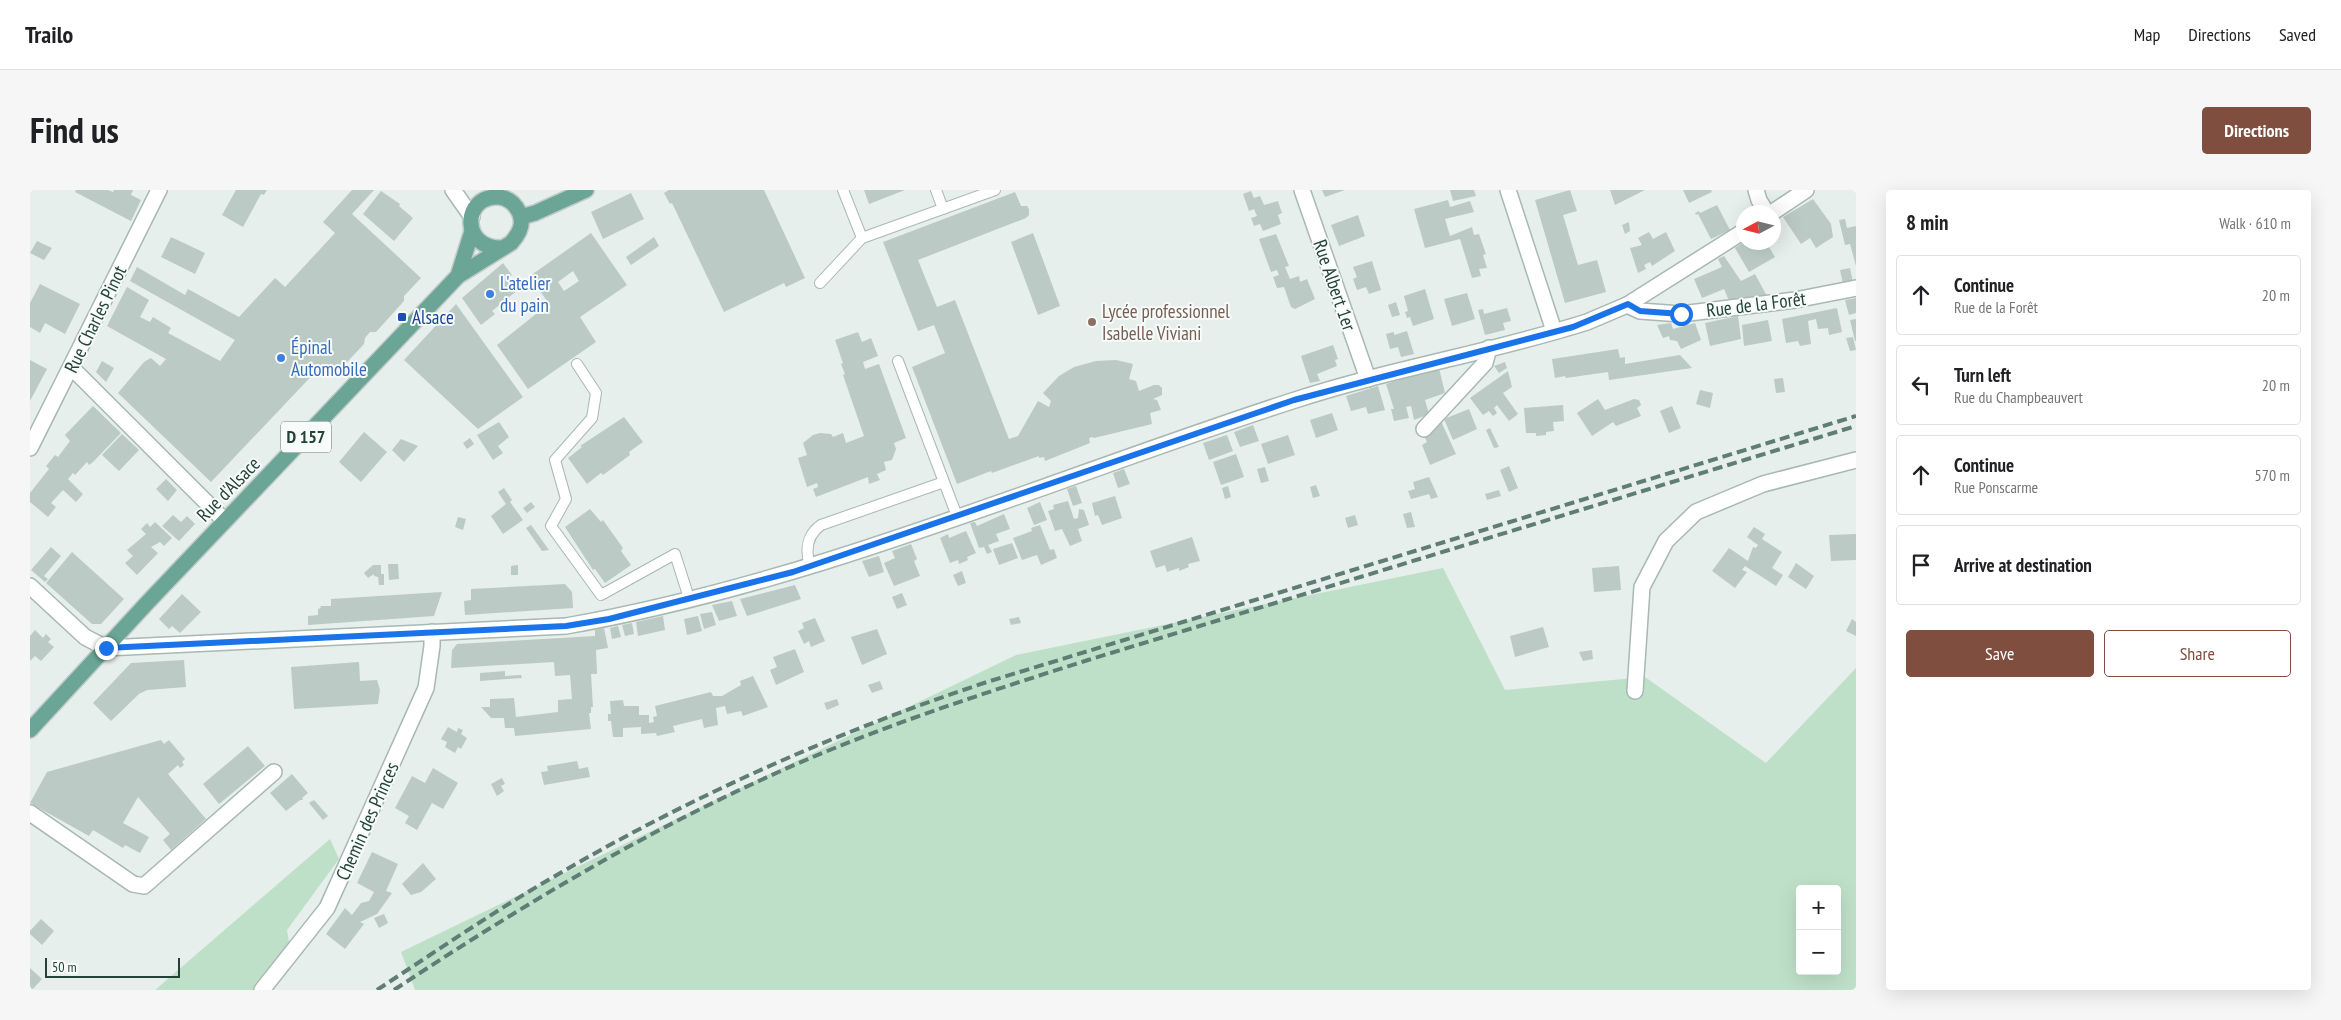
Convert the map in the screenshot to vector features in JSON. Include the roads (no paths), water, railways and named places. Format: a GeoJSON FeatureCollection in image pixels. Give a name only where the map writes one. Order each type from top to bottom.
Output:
{"type":"FeatureCollection","features":[{"type":"Feature","properties":{"kind":"main road"},"geometry":{"type":"LineString","coordinates":[[521,217],[535,214],[586,190]]}},
{"type":"Feature","properties":{"kind":"main road"},"geometry":{"type":"LineString","coordinates":[[488,194],[510,201],[517,208],[521,217],[522,227],[518,236],[502,248],[492,248],[483,244],[472,224],[476,206],[488,194]]}},
{"type":"Feature","properties":{"kind":"main road","name":"Rue d'Alsace"},"geometry":{"type":"LineString","coordinates":[[458,276],[472,224]]}},
{"type":"Feature","properties":{"kind":"main road","name":"Rue d'Alsace"},"geometry":{"type":"LineString","coordinates":[[30,730],[458,276],[502,248]]}},
{"type":"Feature","properties":{"kind":"street","name":"Rue Charles Pinot"},"geometry":{"type":"LineString","coordinates":[[30,448],[72,368],[104,296],[159,190]]}},
{"type":"Feature","properties":{"kind":"street"},"geometry":{"type":"LineString","coordinates":[[453,190],[472,224]]}},
{"type":"Feature","properties":{"kind":"street","name":"Rue Albert 1er"},"geometry":{"type":"LineString","coordinates":[[1302,190],[1368,379]]}},
{"type":"Feature","properties":{"kind":"street"},"geometry":{"type":"LineString","coordinates":[[1508,190],[1554,331]]}},
{"type":"Feature","properties":{"kind":"street"},"geometry":{"type":"LineString","coordinates":[[1756,190],[1763,205]]}},
{"type":"Feature","properties":{"kind":"street"},"geometry":{"type":"LineString","coordinates":[[1781,207],[1806,190]]}},
{"type":"Feature","properties":{"kind":"street"},"geometry":{"type":"LineString","coordinates":[[30,586],[85,637],[106,648],[566,626],[609,619],[810,566],[1294,400],[1587,322],[1628,304],[1736,236]]}},
{"type":"Feature","properties":{"kind":"street","name":"Rue de la Forêt"},"geometry":{"type":"LineString","coordinates":[[1628,304],[1640,311],[1681,314],[1795,300],[1856,288]]}},
{"type":"Feature","properties":{"kind":"street"},"geometry":{"type":"LineString","coordinates":[[1424,429],[1484,363],[1489,348]]}},
{"type":"Feature","properties":{"kind":"street"},"geometry":{"type":"LineString","coordinates":[[72,368],[225,521]]}},
{"type":"Feature","properties":{"kind":"street"},"geometry":{"type":"LineString","coordinates":[[1634,691],[1642,587],[1666,541],[1696,512],[1763,484],[1856,460]]}},
{"type":"Feature","properties":{"kind":"street","name":"Chemin des Princes"},"geometry":{"type":"LineString","coordinates":[[262,990],[327,908],[426,688],[432,632]]}},
{"type":"Feature","properties":{"kind":"street"},"geometry":{"type":"LineString","coordinates":[[30,813],[133,884],[144,886],[274,772]]}},
{"type":"Feature","properties":{"kind":"lane"},"geometry":{"type":"LineString","coordinates":[[843,190],[862,238]]}},
{"type":"Feature","properties":{"kind":"lane"},"geometry":{"type":"LineString","coordinates":[[936,190],[943,209]]}},
{"type":"Feature","properties":{"kind":"lane"},"geometry":{"type":"LineString","coordinates":[[820,283],[862,238],[943,209],[975,193],[995,190]]}},
{"type":"Feature","properties":{"kind":"lane"},"geometry":{"type":"LineString","coordinates":[[898,361],[957,516]]}},
{"type":"Feature","properties":{"kind":"lane"},"geometry":{"type":"LineString","coordinates":[[577,364],[596,393],[594,410],[592,418],[555,460],[566,499],[551,526],[600,595],[675,554],[689,598]]}},
{"type":"Feature","properties":{"kind":"lane"},"geometry":{"type":"LineString","coordinates":[[810,566],[805,552],[814,530],[822,524],[944,482]]}},
{"type":"Feature","properties":{"kind":"railway"},"geometry":{"type":"LineString","coordinates":[[377,990],[515,900],[613,843],[664,816],[769,766],[877,721],[987,682],[1856,416]]}},
{"type":"Feature","properties":{"kind":"railway"},"geometry":{"type":"LineString","coordinates":[[394,990],[528,905],[619,852],[761,780],[882,730],[964,700],[1088,660],[1856,426]]}},
{"type":"Feature","properties":{"kind":"place","name":"L'atelier du pain"},"geometry":{"type":"Point","coordinates":[490,294]}},
{"type":"Feature","properties":{"kind":"place","name":"Alsace"},"geometry":{"type":"Point","coordinates":[402,317]}},
{"type":"Feature","properties":{"kind":"place","name":"Lycée professionnel Isabelle Viviani"},"geometry":{"type":"Point","coordinates":[1092,322]}},
{"type":"Feature","properties":{"kind":"place","name":"Épinal Automobile"},"geometry":{"type":"Point","coordinates":[281,358]}}]}
